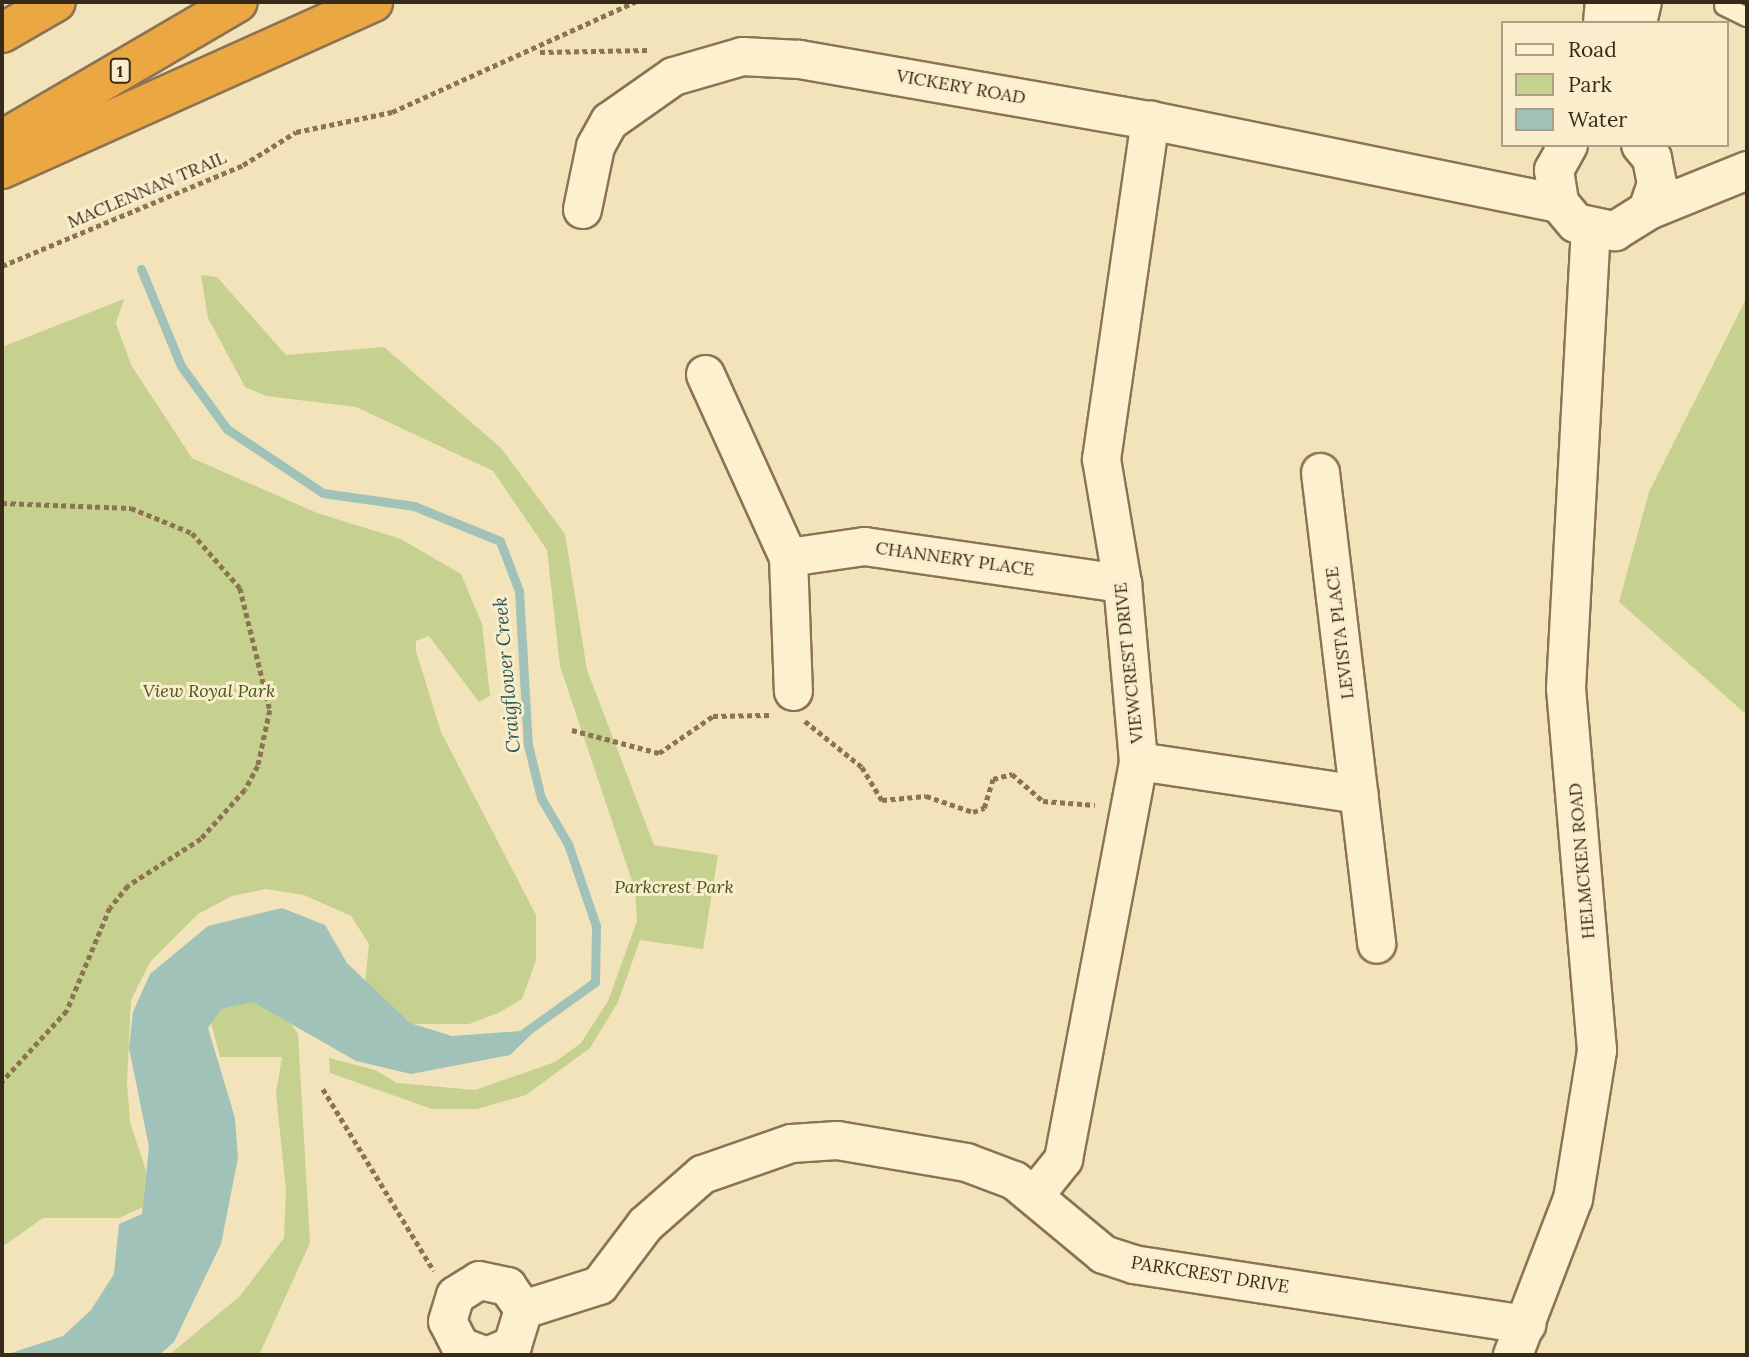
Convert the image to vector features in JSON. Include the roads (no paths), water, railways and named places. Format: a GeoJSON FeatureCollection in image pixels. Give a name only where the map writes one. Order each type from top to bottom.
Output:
{"type":"FeatureCollection","features":[{"type":"Feature","properties":{"kind":"highway"},"geometry":{"type":"LineString","coordinates":[[2,33],[56,2]]}},
{"type":"Feature","properties":{"kind":"highway","name":"1"},"geometry":{"type":"LineString","coordinates":[[2,140],[238,2]]}},
{"type":"Feature","properties":{"kind":"highway"},"geometry":{"type":"LineString","coordinates":[[2,169],[373,2]]}},
{"type":"Feature","properties":{"kind":"main road"},"geometry":{"type":"LineString","coordinates":[[1603,21],[1605,2]]}},
{"type":"Feature","properties":{"kind":"main road"},"geometry":{"type":"LineString","coordinates":[[1637,21],[1642,2]]}},
{"type":"Feature","properties":{"kind":"main road"},"geometry":{"type":"LineString","coordinates":[[1560,173],[1603,230],[1653,197],[1653,158],[1644,147]]}},
{"type":"Feature","properties":{"kind":"main road","name":"HELMCKEN ROAD"},"geometry":{"type":"LineString","coordinates":[[1519,1340],[1573,1199],[1597,1050],[1566,688],[1572,506],[1586,356],[1603,230]]}},
{"type":"Feature","properties":{"kind":"street","name":"VICKERY ROAD"},"geometry":{"type":"LineString","coordinates":[[582,209],[595,145],[609,121],[673,76],[742,56],[799,59],[1419,170],[1560,173]]}},
{"type":"Feature","properties":{"kind":"street","name":"VIEWCREST DRIVE"},"geometry":{"type":"LineString","coordinates":[[1035,1194],[1063,1159],[1138,761],[1122,583],[1101,459],[1150,120]]}},
{"type":"Feature","properties":{"kind":"street"},"geometry":{"type":"LineString","coordinates":[[1653,197],[1746,173]]}},
{"type":"Feature","properties":{"kind":"street"},"geometry":{"type":"LineString","coordinates":[[705,374],[788,557],[793,691]]}},
{"type":"Feature","properties":{"kind":"street","name":"LEVISTA PLACE"},"geometry":{"type":"LineString","coordinates":[[1320,472],[1376,944]]}},
{"type":"Feature","properties":{"kind":"street","name":"CHANNERY PLACE"},"geometry":{"type":"LineString","coordinates":[[788,557],[864,546],[1122,583]]}},
{"type":"Feature","properties":{"kind":"street"},"geometry":{"type":"LineString","coordinates":[[1138,761],[1359,794]]}},
{"type":"Feature","properties":{"kind":"street","name":"PARKCREST DRIVE"},"geometry":{"type":"LineString","coordinates":[[523,1309],[599,1284],[645,1224],[702,1174],[791,1143],[837,1140],[966,1162],[1035,1194],[1103,1254],[1133,1264],[1519,1340]]}},
{"type":"Feature","properties":{"kind":"street"},"geometry":{"type":"LineString","coordinates":[[479,1280],[494,1280],[507,1286],[523,1309],[512,1345],[486,1355],[452,1335],[447,1321],[455,1295],[479,1280]]}},
{"type":"Feature","properties":{"kind":"lane"},"geometry":{"type":"LineString","coordinates":[[1724,6],[1747,17]]}},
{"type":"Feature","properties":{"kind":"water"},"geometry":{"type":"Polygon","coordinates":[[[282,908],[325,925],[347,963],[410,1023],[452,1036],[536,1030],[510,1055],[411,1074],[356,1061],[253,1002],[221,1009],[208,1028],[235,1118],[238,1158],[221,1244],[174,1342],[159,1355],[5,1355],[63,1336],[91,1310],[114,1274],[119,1224],[142,1214],[149,1147],[129,1048],[133,1012],[150,974],[208,926],[282,908]]]}},
{"type":"Feature","properties":{"kind":"waterway","name":"Craigflower Creek"},"geometry":{"type":"LineString","coordinates":[[141,269],[181,366],[227,429],[323,493],[414,506],[500,541],[519,591],[528,745],[541,798],[568,844],[596,926],[595,982],[524,1033]]}},
{"type":"Feature","properties":{"kind":"park label","name":"View Royal Park"},"geometry":{"type":"Point","coordinates":[209,691]}},
{"type":"Feature","properties":{"kind":"park label","name":"Parkcrest Park"},"geometry":{"type":"Point","coordinates":[674,887]}}]}
